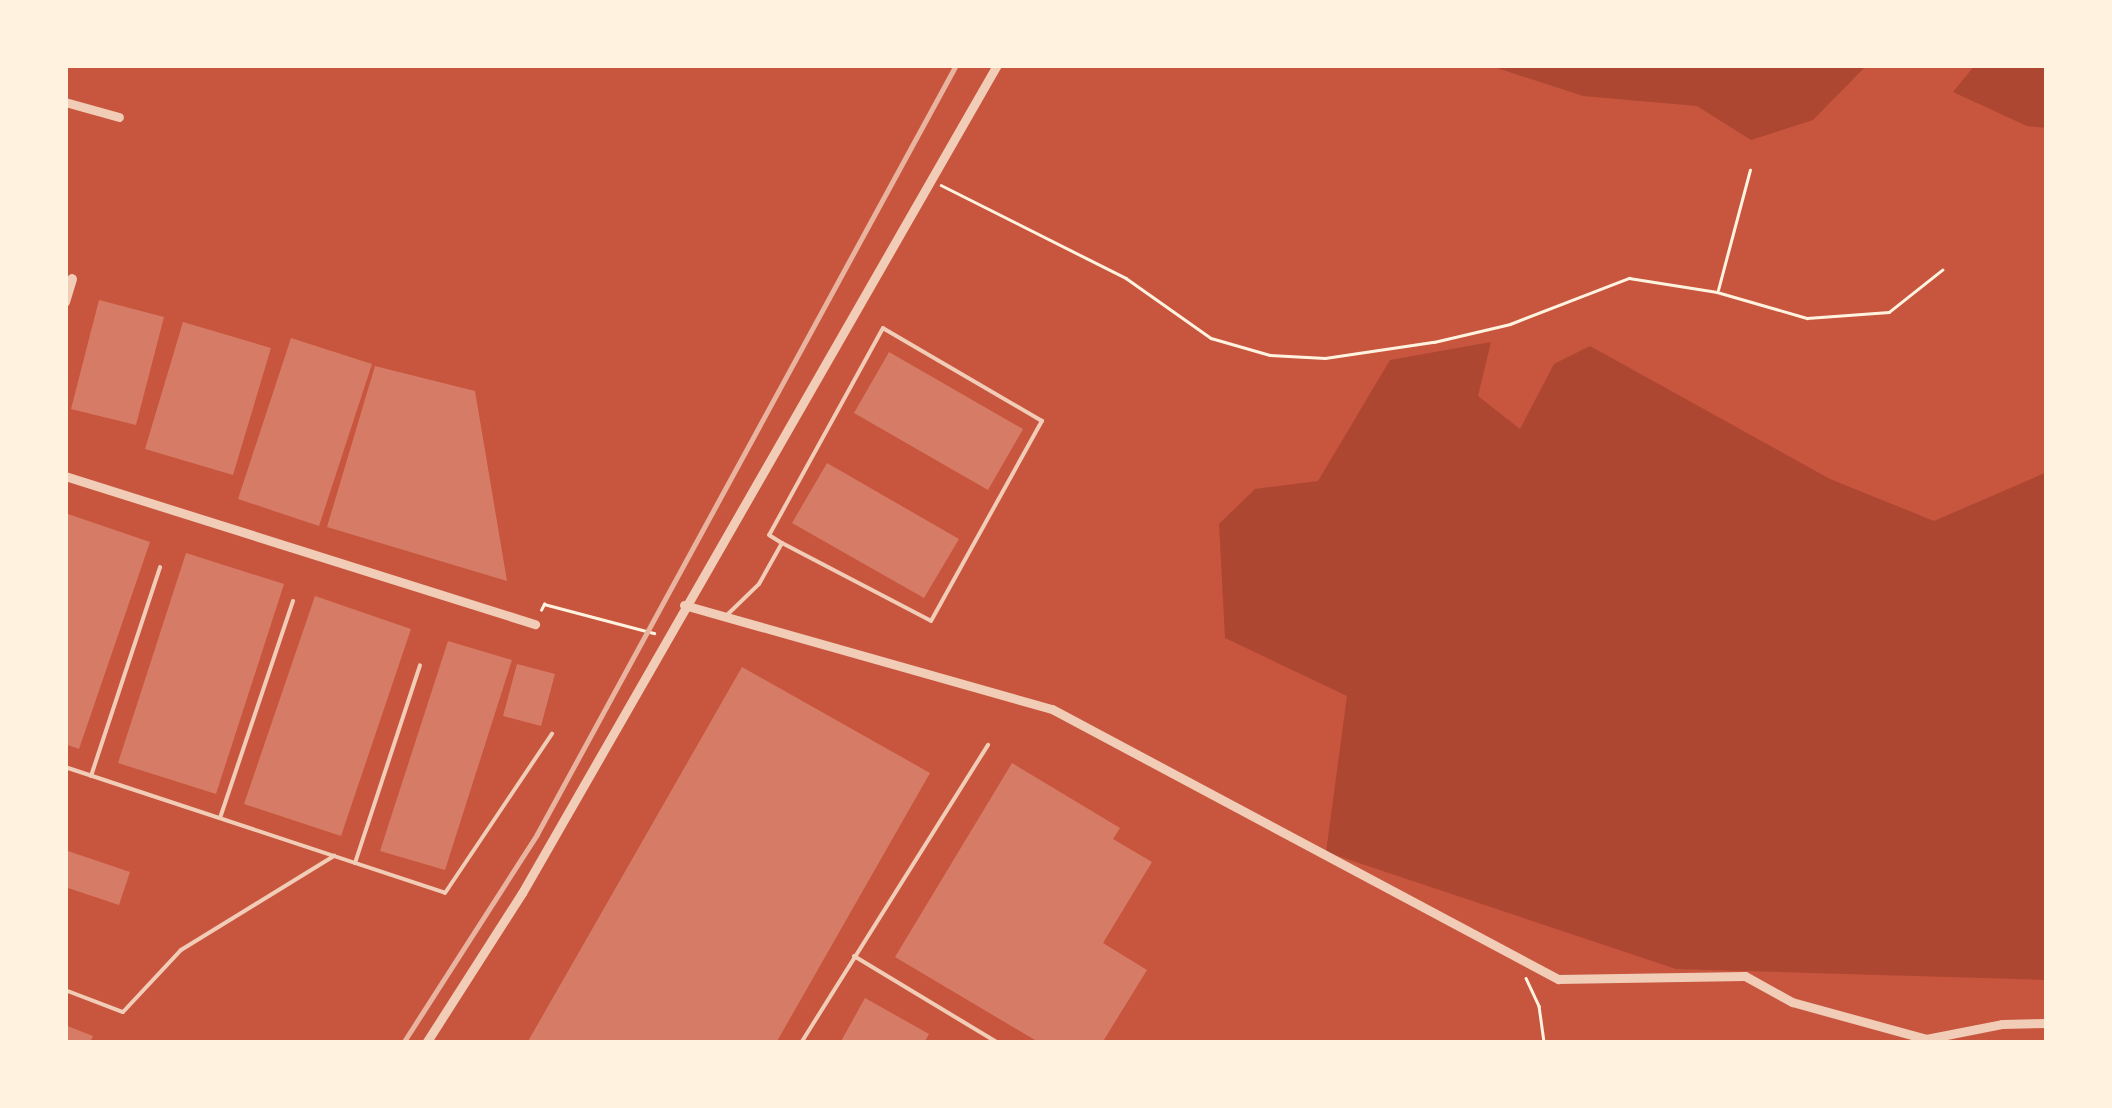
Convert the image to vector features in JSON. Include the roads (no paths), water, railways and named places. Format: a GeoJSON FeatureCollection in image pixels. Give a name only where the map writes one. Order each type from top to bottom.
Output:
{"type":"FeatureCollection","features":[{"type":"Feature","properties":{"kind":"street"},"geometry":{"type":"LineString","coordinates":[[426,1043],[522,892],[997,65]]}},
{"type":"Feature","properties":{"kind":"street"},"geometry":{"type":"LineString","coordinates":[[65,102],[118,117]]}},
{"type":"Feature","properties":{"kind":"street"},"geometry":{"type":"LineString","coordinates":[[65,302],[72,279]]}},
{"type":"Feature","properties":{"kind":"street"},"geometry":{"type":"LineString","coordinates":[[65,476],[536,624]]}},
{"type":"Feature","properties":{"kind":"street"},"geometry":{"type":"LineString","coordinates":[[684,605],[1052,709],[1558,980],[1745,976],[1792,1002],[1926,1039],[2002,1024],[2047,1023]]}},
{"type":"Feature","properties":{"kind":"lane"},"geometry":{"type":"LineString","coordinates":[[883,328],[1042,421],[931,621],[782,543],[769,536],[883,328]]}},
{"type":"Feature","properties":{"kind":"lane"},"geometry":{"type":"LineString","coordinates":[[724,617],[759,584],[782,543]]}},
{"type":"Feature","properties":{"kind":"lane"},"geometry":{"type":"LineString","coordinates":[[91,776],[160,566]]}},
{"type":"Feature","properties":{"kind":"lane"},"geometry":{"type":"LineString","coordinates":[[220,818],[293,600]]}},
{"type":"Feature","properties":{"kind":"lane"},"geometry":{"type":"LineString","coordinates":[[356,863],[420,665]]}},
{"type":"Feature","properties":{"kind":"lane"},"geometry":{"type":"LineString","coordinates":[[65,767],[445,893],[552,734]]}},
{"type":"Feature","properties":{"kind":"lane"},"geometry":{"type":"LineString","coordinates":[[800,1043],[988,745]]}},
{"type":"Feature","properties":{"kind":"lane"},"geometry":{"type":"LineString","coordinates":[[65,990],[123,1012],[181,950],[334,856]]}},
{"type":"Feature","properties":{"kind":"lane"},"geometry":{"type":"LineString","coordinates":[[854,956],[998,1043]]}},
{"type":"Feature","properties":{"kind":"lane"},"geometry":{"type":"LineString","coordinates":[[981,1043],[985,1036]]}},
{"type":"Feature","properties":{"kind":"railway"},"geometry":{"type":"LineString","coordinates":[[403,1043],[537,834],[956,65]]}}]}
